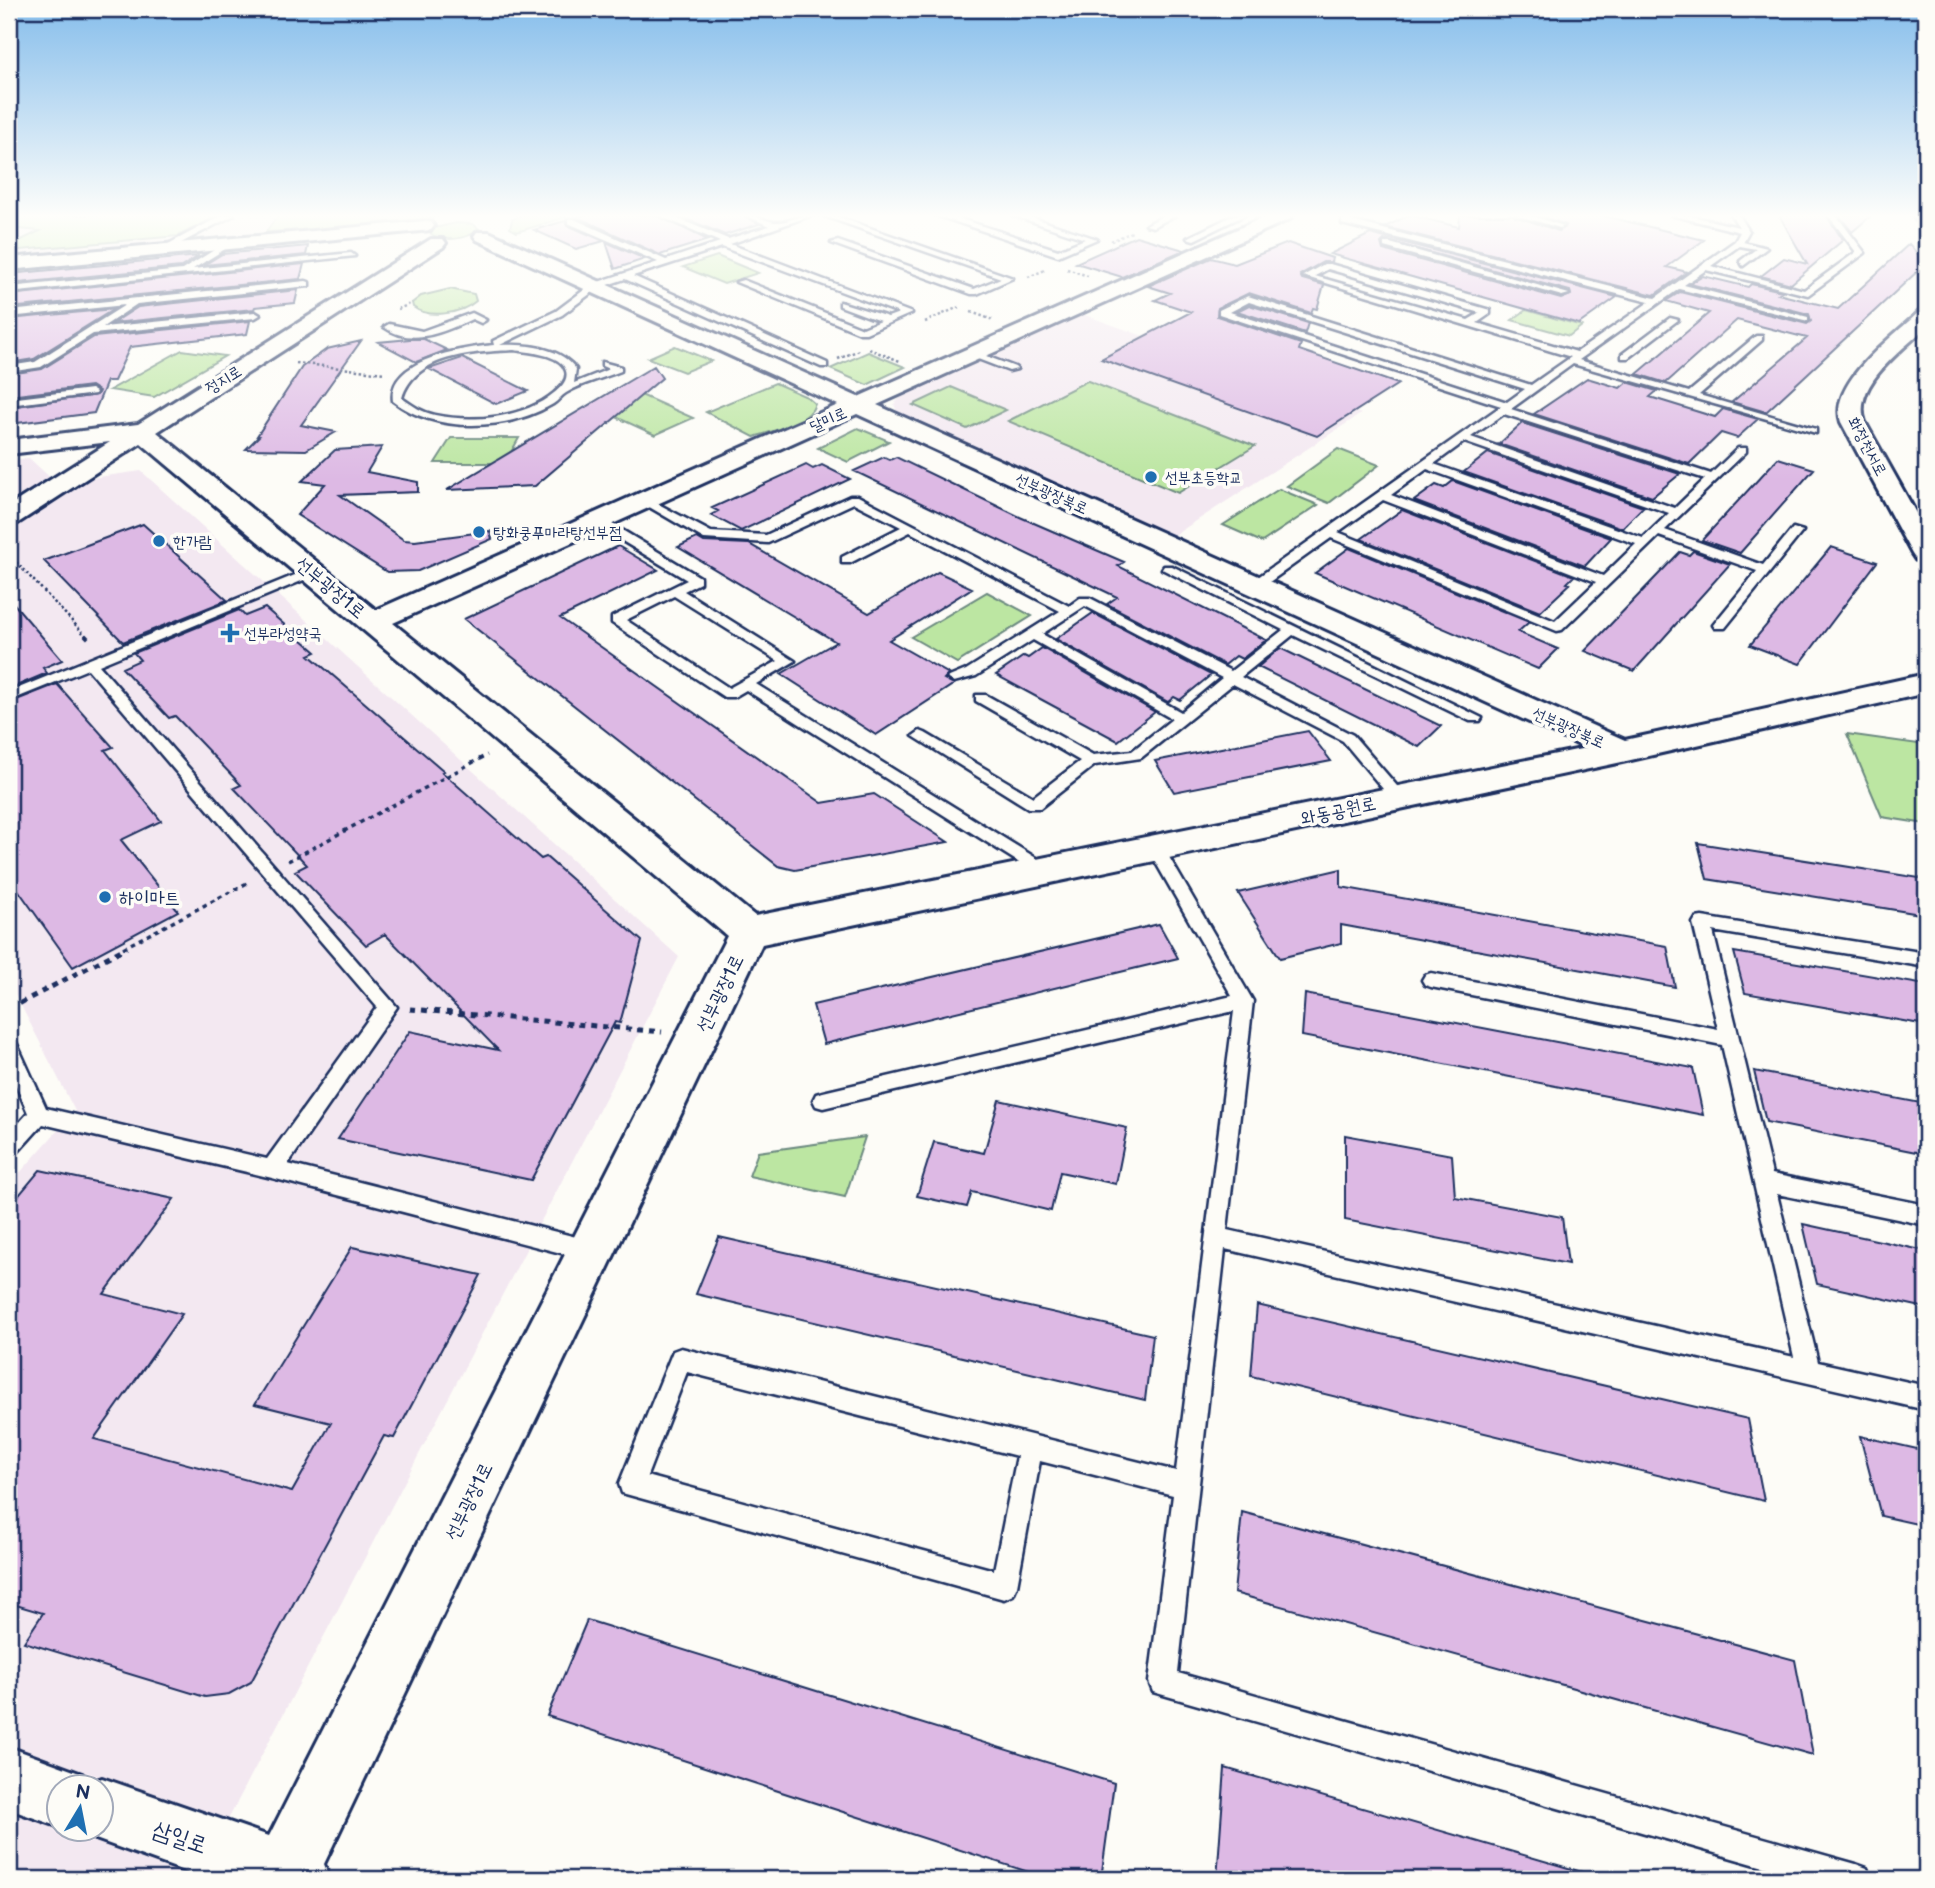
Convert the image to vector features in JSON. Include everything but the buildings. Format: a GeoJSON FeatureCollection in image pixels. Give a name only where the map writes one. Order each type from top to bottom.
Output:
{"type":"FeatureCollection","features":[{"type":"Feature","properties":{"kind":"street","name":"정지로"},"geometry":{"type":"LineString","coordinates":[[9,517],[342,303]]}},
{"type":"Feature","properties":{"kind":"street","name":"선부광장북로"},"geometry":{"type":"LineString","coordinates":[[633,303],[1622,751]]}},
{"type":"Feature","properties":{"kind":"street","name":"달미로"},"geometry":{"type":"LineString","coordinates":[[372,622],[1087,303]]}},
{"type":"Feature","properties":{"kind":"street","name":"화정천서로"},"geometry":{"type":"LineString","coordinates":[[1926,316],[1867,375],[1852,398],[1849,410],[1853,422],[1926,554]]}},
{"type":"Feature","properties":{"kind":"street"},"geometry":{"type":"LineString","coordinates":[[9,448],[141,431]]}},
{"type":"Feature","properties":{"kind":"street","name":"선부광장1로"},"geometry":{"type":"LineString","coordinates":[[141,431],[748,932],[288,1878]]}},
{"type":"Feature","properties":{"kind":"street"},"geometry":{"type":"LineString","coordinates":[[9,448],[33,451],[58,460],[63,469],[55,486]]}},
{"type":"Feature","properties":{"kind":"street"},"geometry":{"type":"LineString","coordinates":[[55,486],[94,472],[155,464],[188,470]]}},
{"type":"Feature","properties":{"kind":"street","name":"와동공원로"},"geometry":{"type":"LineString","coordinates":[[748,932],[1622,751],[1926,684]]}},
{"type":"Feature","properties":{"kind":"street"},"geometry":{"type":"LineString","coordinates":[[9,1778],[46,1791]]}},
{"type":"Feature","properties":{"kind":"street","name":"삼일로"},"geometry":{"type":"LineString","coordinates":[[116,1815],[288,1878]]}},
{"type":"Feature","properties":{"kind":"lane"},"geometry":{"type":"LineString","coordinates":[[9,314],[117,303]]}},
{"type":"Feature","properties":{"kind":"lane"},"geometry":{"type":"LineString","coordinates":[[9,369],[38,365],[135,303]]}},
{"type":"Feature","properties":{"kind":"lane"},"geometry":{"type":"LineString","coordinates":[[572,303],[519,334],[505,334],[469,351],[422,366],[408,375],[397,388],[397,399],[405,409],[422,417],[446,421],[473,421],[515,414],[618,369],[605,364]]}},
{"type":"Feature","properties":{"kind":"lane"},"geometry":{"type":"LineString","coordinates":[[686,303],[824,365]]}},
{"type":"Feature","properties":{"kind":"lane"},"geometry":{"type":"LineString","coordinates":[[793,303],[863,331],[907,313],[881,303]]}},
{"type":"Feature","properties":{"kind":"lane"},"geometry":{"type":"LineString","coordinates":[[1240,303],[1222,312],[1712,478]]}},
{"type":"Feature","properties":{"kind":"lane"},"geometry":{"type":"LineString","coordinates":[[1261,303],[1534,389]]}},
{"type":"Feature","properties":{"kind":"lane"},"geometry":{"type":"LineString","coordinates":[[1400,303],[1690,396],[1812,431]]}},
{"type":"Feature","properties":{"kind":"lane"},"geometry":{"type":"LineString","coordinates":[[1456,303],[1487,312],[1469,324]]}},
{"type":"Feature","properties":{"kind":"lane"},"geometry":{"type":"LineString","coordinates":[[1625,356],[1633,333],[1654,303]]}},
{"type":"Feature","properties":{"kind":"lane"},"geometry":{"type":"LineString","coordinates":[[1743,303],[1805,319]]}},
{"type":"Feature","properties":{"kind":"lane"},"geometry":{"type":"LineString","coordinates":[[843,304],[889,321]]}},
{"type":"Feature","properties":{"kind":"lane"},"geometry":{"type":"LineString","coordinates":[[91,331],[255,315]]}},
{"type":"Feature","properties":{"kind":"lane"},"geometry":{"type":"LineString","coordinates":[[389,327],[406,335],[431,333],[472,316],[481,320]]}},
{"type":"Feature","properties":{"kind":"lane"},"geometry":{"type":"LineString","coordinates":[[1256,585],[1575,358],[1633,333],[1673,320]]}},
{"type":"Feature","properties":{"kind":"lane"},"geometry":{"type":"LineString","coordinates":[[1317,343],[1341,328]]}},
{"type":"Feature","properties":{"kind":"lane"},"geometry":{"type":"LineString","coordinates":[[505,334],[564,360],[571,369],[572,379],[565,390]]}},
{"type":"Feature","properties":{"kind":"lane"},"geometry":{"type":"LineString","coordinates":[[1690,396],[1759,338]]}},
{"type":"Feature","properties":{"kind":"lane"},"geometry":{"type":"LineString","coordinates":[[469,351],[514,347],[551,353]]}},
{"type":"Feature","properties":{"kind":"lane"},"geometry":{"type":"LineString","coordinates":[[973,354],[1012,369]]}},
{"type":"Feature","properties":{"kind":"lane"},"geometry":{"type":"LineString","coordinates":[[9,402],[91,392]]}},
{"type":"Feature","properties":{"kind":"lane"},"geometry":{"type":"LineString","coordinates":[[1463,438],[1676,512]]}},
{"type":"Feature","properties":{"kind":"lane"},"geometry":{"type":"LineString","coordinates":[[1330,533],[1557,627],[1742,450]]}},
{"type":"Feature","properties":{"kind":"lane"},"geometry":{"type":"LineString","coordinates":[[1426,465],[1644,543]]}},
{"type":"Feature","properties":{"kind":"lane"},"geometry":{"type":"LineString","coordinates":[[1382,496],[1604,582]]}},
{"type":"Feature","properties":{"kind":"lane"},"geometry":{"type":"LineString","coordinates":[[645,500],[708,536],[768,539],[854,498],[1069,611]]}},
{"type":"Feature","properties":{"kind":"lane"},"geometry":{"type":"LineString","coordinates":[[598,521],[696,580],[674,591],[617,620],[729,694],[788,661],[674,591]]}},
{"type":"Feature","properties":{"kind":"lane"},"geometry":{"type":"LineString","coordinates":[[846,559],[911,527]]}},
{"type":"Feature","properties":{"kind":"lane"},"geometry":{"type":"LineString","coordinates":[[1656,531],[1765,570]]}},
{"type":"Feature","properties":{"kind":"lane"},"geometry":{"type":"LineString","coordinates":[[1720,625],[1797,531]]}},
{"type":"Feature","properties":{"kind":"lane"},"geometry":{"type":"LineString","coordinates":[[926,555],[946,546]]}},
{"type":"Feature","properties":{"kind":"lane"},"geometry":{"type":"LineString","coordinates":[[1168,569],[1475,718]]}},
{"type":"Feature","properties":{"kind":"lane"},"geometry":{"type":"LineString","coordinates":[[9,696],[312,572]]}},
{"type":"Feature","properties":{"kind":"lane"},"geometry":{"type":"LineString","coordinates":[[954,678],[971,673],[1085,601],[1348,738],[1398,797]]}},
{"type":"Feature","properties":{"kind":"lane"},"geometry":{"type":"LineString","coordinates":[[920,736],[1034,804],[1091,760],[1136,755],[1292,629]]}},
{"type":"Feature","properties":{"kind":"lane"},"geometry":{"type":"LineString","coordinates":[[1033,634],[1181,718]]}},
{"type":"Feature","properties":{"kind":"lane"},"geometry":{"type":"LineString","coordinates":[[98,660],[388,1007],[272,1169]]}},
{"type":"Feature","properties":{"kind":"lane"},"geometry":{"type":"LineString","coordinates":[[746,684],[1042,870]]}},
{"type":"Feature","properties":{"kind":"lane"},"geometry":{"type":"LineString","coordinates":[[981,698],[1091,760]]}},
{"type":"Feature","properties":{"kind":"lane"},"geometry":{"type":"LineString","coordinates":[[1156,849],[1244,1001],[1163,1682],[1856,1879]]}},
{"type":"Feature","properties":{"kind":"lane"},"geometry":{"type":"LineString","coordinates":[[1809,1371],[1702,923],[1926,961]]}},
{"type":"Feature","properties":{"kind":"lane"},"geometry":{"type":"LineString","coordinates":[[1431,980],[1730,1039]]}},
{"type":"Feature","properties":{"kind":"lane"},"geometry":{"type":"LineString","coordinates":[[823,1100],[1244,1001]]}},
{"type":"Feature","properties":{"kind":"lane"},"geometry":{"type":"LineString","coordinates":[[9,1048],[39,1115]]}},
{"type":"Feature","properties":{"kind":"lane"},"geometry":{"type":"LineString","coordinates":[[39,1115],[272,1169],[592,1251]]}},
{"type":"Feature","properties":{"kind":"lane"},"geometry":{"type":"LineString","coordinates":[[9,1148],[39,1115]]}},
{"type":"Feature","properties":{"kind":"lane"},"geometry":{"type":"LineString","coordinates":[[1764,1182],[1926,1215]]}},
{"type":"Feature","properties":{"kind":"lane"},"geometry":{"type":"LineString","coordinates":[[1216,1237],[1926,1398]]}},
{"type":"Feature","properties":{"kind":"lane"},"geometry":{"type":"LineString","coordinates":[[1031,1447],[1004,1586],[631,1484],[681,1359],[1031,1447],[1186,1486]]}},
{"type":"Feature","properties":{"kind":"path"},"geometry":{"type":"LineString","coordinates":[[958,307],[1000,323]]}},
{"type":"Feature","properties":{"kind":"path"},"geometry":{"type":"LineString","coordinates":[[824,365],[865,347]]}},
{"type":"Feature","properties":{"kind":"path"},"geometry":{"type":"LineString","coordinates":[[257,357],[408,375]]}},
{"type":"Feature","properties":{"kind":"path"},"geometry":{"type":"LineString","coordinates":[[1926,417],[1926,424]]}},
{"type":"Feature","properties":{"kind":"path"},"geometry":{"type":"LineString","coordinates":[[16,562],[98,660]]}},
{"type":"Feature","properties":{"kind":"path"},"geometry":{"type":"LineString","coordinates":[[388,1007],[698,1036]]}},
{"type":"Feature","properties":{"kind":"shaded area","name":"선부초등학교"},"geometry":{"type":"Polygon","coordinates":[[[1082,314],[1361,414],[1173,536],[897,412],[894,404],[908,390],[1082,314]]]}},
{"type":"Feature","properties":{"kind":"shaded area"},"geometry":{"type":"Polygon","coordinates":[[[29,458],[56,483],[141,471],[679,957],[197,1879],[9,1879],[9,1185],[75,1111],[9,982],[9,461],[29,458]]]}},
{"type":"Feature","properties":{"kind":"green space"},"geometry":{"type":"Polygon","coordinates":[[[412,303],[473,303],[454,312],[436,314],[413,307],[412,303]]]}},
{"type":"Feature","properties":{"kind":"green space"},"geometry":{"type":"Polygon","coordinates":[[[1526,310],[1582,326],[1569,336],[1512,320],[1526,310]]]}},
{"type":"Feature","properties":{"kind":"green space"},"geometry":{"type":"Polygon","coordinates":[[[675,346],[711,361],[684,372],[648,358],[675,346]]]}},
{"type":"Feature","properties":{"kind":"green space"},"geometry":{"type":"Polygon","coordinates":[[[182,350],[225,356],[154,397],[110,390],[182,350]]]}},
{"type":"Feature","properties":{"kind":"green space"},"geometry":{"type":"Polygon","coordinates":[[[868,352],[905,367],[867,385],[830,369],[868,352]]]}},
{"type":"Feature","properties":{"kind":"green space"},"geometry":{"type":"Polygon","coordinates":[[[1087,381],[1255,446],[1178,493],[1008,421],[1087,381]]]}},
{"type":"Feature","properties":{"kind":"green space"},"geometry":{"type":"Polygon","coordinates":[[[775,383],[807,397],[815,404],[811,411],[798,422],[754,437],[706,412],[775,383]]]}},
{"type":"Feature","properties":{"kind":"green space"},"geometry":{"type":"Polygon","coordinates":[[[951,387],[1006,410],[967,429],[913,405],[951,387]]]}},
{"type":"Feature","properties":{"kind":"green space"},"geometry":{"type":"Polygon","coordinates":[[[641,395],[693,418],[655,435],[603,411],[641,395]]]}},
{"type":"Feature","properties":{"kind":"green space"},"geometry":{"type":"Polygon","coordinates":[[[858,428],[889,441],[848,462],[818,448],[858,428]]]}},
{"type":"Feature","properties":{"kind":"green space"},"geometry":{"type":"Polygon","coordinates":[[[451,438],[519,438],[505,463],[435,463],[451,438]]]}},
{"type":"Feature","properties":{"kind":"green space"},"geometry":{"type":"Polygon","coordinates":[[[1338,449],[1379,465],[1329,503],[1287,486],[1338,449]]]}},
{"type":"Feature","properties":{"kind":"green space"},"geometry":{"type":"Polygon","coordinates":[[[1279,489],[1318,505],[1262,542],[1223,525],[1279,489]]]}},
{"type":"Feature","properties":{"kind":"green space"},"geometry":{"type":"Polygon","coordinates":[[[987,592],[1032,616],[957,663],[911,637],[987,592]]]}},
{"type":"Feature","properties":{"kind":"green space"},"geometry":{"type":"Polygon","coordinates":[[[1847,734],[1926,745],[1926,824],[1882,817],[1847,734]]]}},
{"type":"Feature","properties":{"kind":"green space"},"geometry":{"type":"Polygon","coordinates":[[[865,1137],[845,1197],[749,1176],[758,1152],[865,1137]]]}},
{"type":"Feature","properties":{"kind":"place","name":"선부초등학교"},"geometry":{"type":"Point","coordinates":[1151,477]}},
{"type":"Feature","properties":{"kind":"place","name":"탕화쿵푸마라탕선부점"},"geometry":{"type":"Point","coordinates":[479,532]}},
{"type":"Feature","properties":{"kind":"place","name":"한가람"},"geometry":{"type":"Point","coordinates":[159,541]}},
{"type":"Feature","properties":{"kind":"place","name":"선부라성약국"},"geometry":{"type":"Point","coordinates":[230,633]}},
{"type":"Feature","properties":{"kind":"place","name":"하이마트"},"geometry":{"type":"Point","coordinates":[105,897]}}]}
